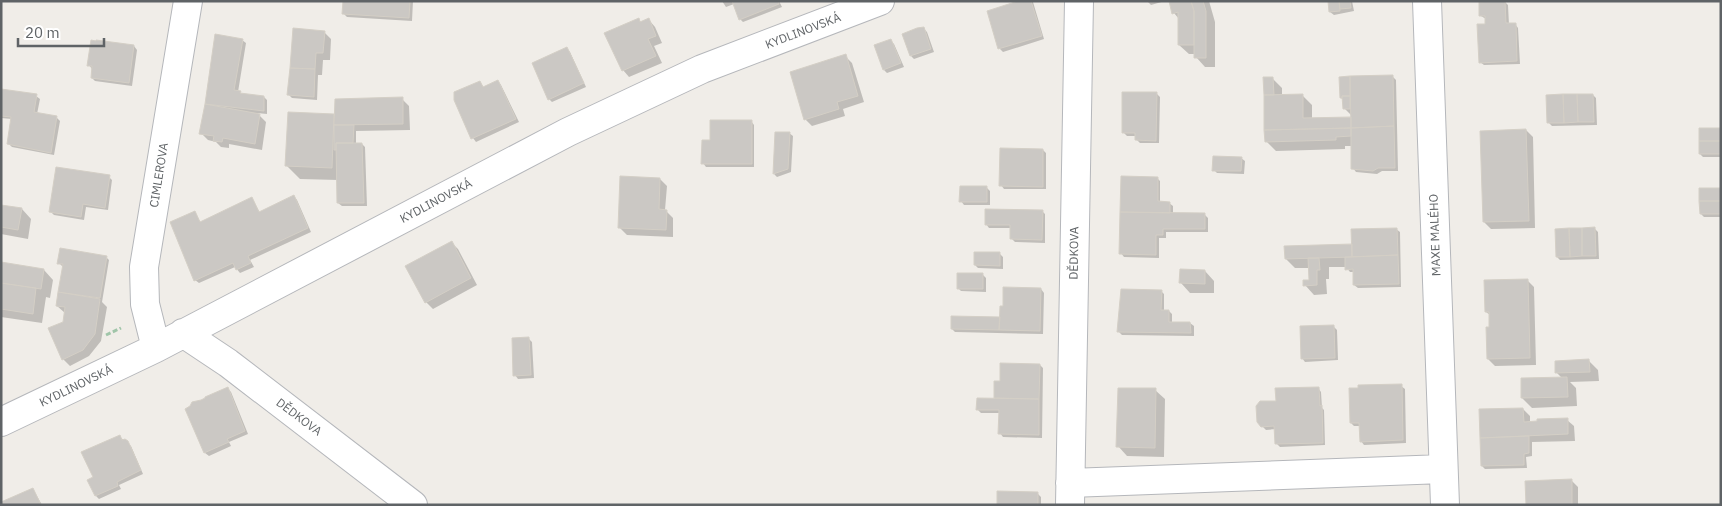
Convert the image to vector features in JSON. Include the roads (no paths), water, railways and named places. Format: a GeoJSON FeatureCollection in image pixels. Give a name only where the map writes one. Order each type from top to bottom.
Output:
{"type":"FeatureCollection","features":[{"type":"Feature","properties":{"kind":"street","name":"CIMLEROVA"},"geometry":{"type":"LineString","coordinates":[[156,348],[145,304],[144,267],[188,1]]}},
{"type":"Feature","properties":{"kind":"street","name":"KYDLINOVSKÁ"},"geometry":{"type":"LineString","coordinates":[[1,422],[156,348],[568,132],[702,69],[880,1]]}},
{"type":"Feature","properties":{"kind":"street","name":"DĚDKOVA"},"geometry":{"type":"LineString","coordinates":[[1070,494],[1079,1]]}},
{"type":"Feature","properties":{"kind":"street","name":"MAXE MALÉHO"},"geometry":{"type":"LineString","coordinates":[[1427,1],[1445,505]]}},
{"type":"Feature","properties":{"kind":"street","name":"DĚDKOVA"},"geometry":{"type":"LineString","coordinates":[[183,333],[228,363],[413,505]]}},
{"type":"Feature","properties":{"kind":"street"},"geometry":{"type":"LineString","coordinates":[[1070,494],[1444,469]]}}]}
